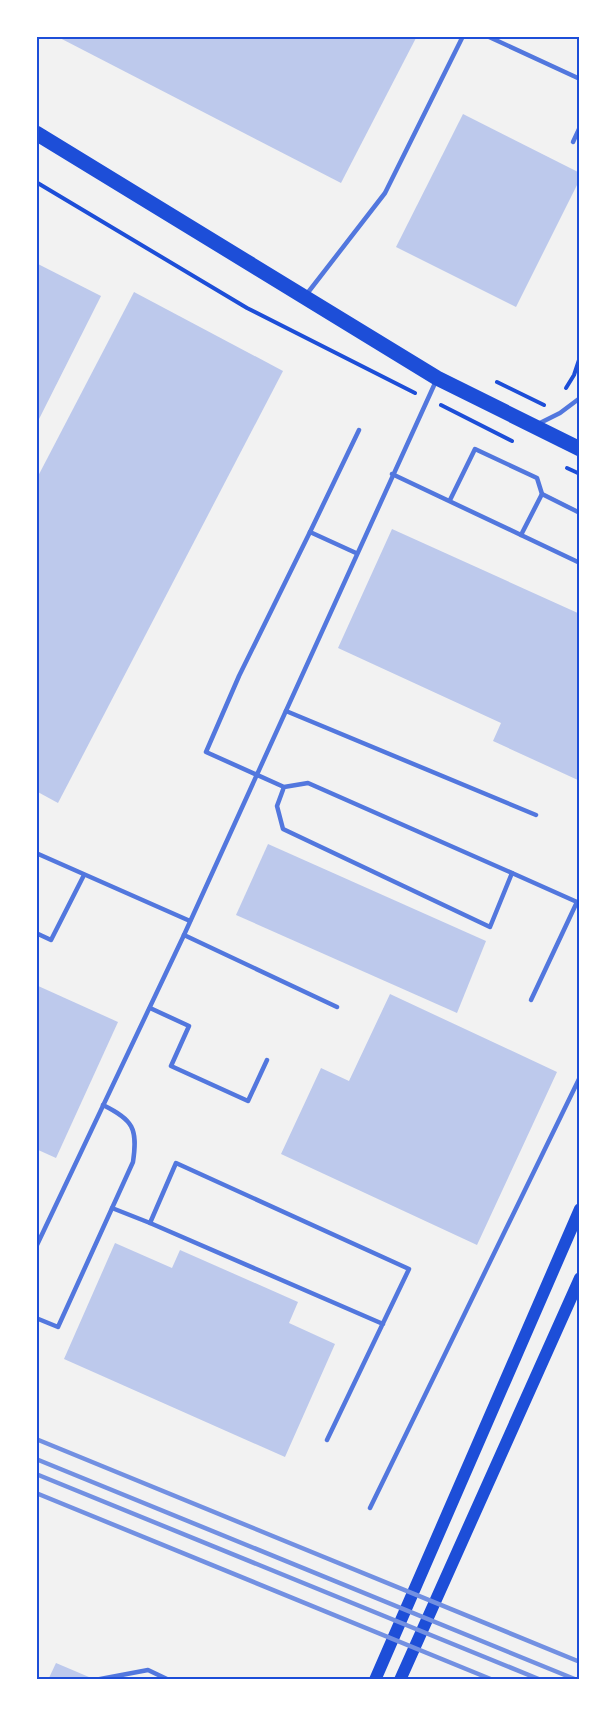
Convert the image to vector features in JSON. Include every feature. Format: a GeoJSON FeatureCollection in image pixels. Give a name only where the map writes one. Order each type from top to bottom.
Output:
{"type":"FeatureCollection","features":[{"type":"Feature","properties":{"kind":"main road"},"geometry":{"type":"LineString","coordinates":[[36,133],[437,378],[580,449]]}},
{"type":"Feature","properties":{"kind":"main road"},"geometry":{"type":"LineString","coordinates":[[375,1680],[580,1209]]}},
{"type":"Feature","properties":{"kind":"main road"},"geometry":{"type":"LineString","coordinates":[[400,1680],[580,1278]]}},
{"type":"Feature","properties":{"kind":"lane"},"geometry":{"type":"LineString","coordinates":[[304,297],[385,193],[463,36]]}},
{"type":"Feature","properties":{"kind":"lane"},"geometry":{"type":"LineString","coordinates":[[487,36],[580,79]]}},
{"type":"Feature","properties":{"kind":"lane"},"geometry":{"type":"LineString","coordinates":[[573,142],[580,127]]}},
{"type":"Feature","properties":{"kind":"lane"},"geometry":{"type":"LineString","coordinates":[[36,1247],[184,935],[437,378]]}},
{"type":"Feature","properties":{"kind":"lane"},"geometry":{"type":"LineString","coordinates":[[533,426],[560,414],[580,398]]}},
{"type":"Feature","properties":{"kind":"lane"},"geometry":{"type":"LineString","coordinates":[[359,430],[239,676],[206,752],[284,787],[308,783],[577,902],[531,1000]]}},
{"type":"Feature","properties":{"kind":"lane"},"geometry":{"type":"LineString","coordinates":[[450,500],[475,449],[537,477],[542,494],[521,535]]}},
{"type":"Feature","properties":{"kind":"lane"},"geometry":{"type":"LineString","coordinates":[[392,474],[580,563]]}},
{"type":"Feature","properties":{"kind":"lane"},"geometry":{"type":"LineString","coordinates":[[542,494],[580,513]]}},
{"type":"Feature","properties":{"kind":"lane"},"geometry":{"type":"LineString","coordinates":[[310,532],[356,553]]}},
{"type":"Feature","properties":{"kind":"lane"},"geometry":{"type":"LineString","coordinates":[[285,711],[536,815]]}},
{"type":"Feature","properties":{"kind":"lane"},"geometry":{"type":"LineString","coordinates":[[284,787],[277,806],[283,829],[490,927],[512,873]]}},
{"type":"Feature","properties":{"kind":"lane"},"geometry":{"type":"LineString","coordinates":[[36,853],[190,921]]}},
{"type":"Feature","properties":{"kind":"lane"},"geometry":{"type":"LineString","coordinates":[[36,933],[51,940],[84,875]]}},
{"type":"Feature","properties":{"kind":"lane"},"geometry":{"type":"LineString","coordinates":[[184,935],[337,1007]]}},
{"type":"Feature","properties":{"kind":"lane"},"geometry":{"type":"LineString","coordinates":[[150,1008],[189,1026],[171,1066],[248,1101],[267,1060]]}},
{"type":"Feature","properties":{"kind":"lane"},"geometry":{"type":"LineString","coordinates":[[370,1508],[580,1077]]}},
{"type":"Feature","properties":{"kind":"lane"},"geometry":{"type":"LineString","coordinates":[[36,1318],[58,1327],[133,1162],[136,1142],[131,1123],[120,1113],[103,1104]]}},
{"type":"Feature","properties":{"kind":"lane"},"geometry":{"type":"LineString","coordinates":[[150,1223],[176,1163],[409,1269],[327,1440]]}},
{"type":"Feature","properties":{"kind":"lane"},"geometry":{"type":"LineString","coordinates":[[112,1208],[383,1324]]}},
{"type":"Feature","properties":{"kind":"lane"},"geometry":{"type":"LineString","coordinates":[[95,1680],[148,1670],[169,1680]]}},
{"type":"Feature","properties":{"kind":"path"},"geometry":{"type":"LineString","coordinates":[[36,182],[247,308],[405,387]]}},
{"type":"Feature","properties":{"kind":"path"},"geometry":{"type":"LineString","coordinates":[[563,393],[574,375],[580,357]]}},
{"type":"Feature","properties":{"kind":"building"},"geometry":{"type":"Polygon","coordinates":[[[56,36],[417,36],[341,183],[56,36]]]}},
{"type":"Feature","properties":{"kind":"building"},"geometry":{"type":"Polygon","coordinates":[[[463,114],[580,173],[580,179],[516,307],[396,247],[463,114]]]}},
{"type":"Feature","properties":{"kind":"building"},"geometry":{"type":"Polygon","coordinates":[[[36,263],[101,296],[36,425],[36,263]]]}},
{"type":"Feature","properties":{"kind":"building"},"geometry":{"type":"Polygon","coordinates":[[[134,292],[283,371],[58,803],[36,791],[36,480],[134,292]]]}},
{"type":"Feature","properties":{"kind":"building"},"geometry":{"type":"Polygon","coordinates":[[[392,529],[580,614],[580,781],[493,741],[501,723],[338,648],[392,529]]]}},
{"type":"Feature","properties":{"kind":"building"},"geometry":{"type":"Polygon","coordinates":[[[268,844],[486,941],[457,1013],[236,915],[268,844]]]}},
{"type":"Feature","properties":{"kind":"building"},"geometry":{"type":"Polygon","coordinates":[[[36,985],[118,1022],[56,1158],[36,1149],[36,985]]]}},
{"type":"Feature","properties":{"kind":"building"},"geometry":{"type":"Polygon","coordinates":[[[390,994],[557,1072],[477,1245],[281,1154],[321,1068],[349,1081],[390,994]]]}},
{"type":"Feature","properties":{"kind":"building"},"geometry":{"type":"Polygon","coordinates":[[[115,1243],[172,1268],[180,1250],[298,1302],[289,1323],[335,1344],[285,1457],[64,1359],[115,1243]]]}},
{"type":"Feature","properties":{"kind":"building"},"geometry":{"type":"Polygon","coordinates":[[[56,1663],[96,1680],[48,1680],[56,1663]]]}},
{"type":"Feature","properties":{"kind":"railway"},"geometry":{"type":"LineString","coordinates":[[36,1439],[580,1662]]}},
{"type":"Feature","properties":{"kind":"railway"},"geometry":{"type":"LineString","coordinates":[[36,1459],[577,1680]]}},
{"type":"Feature","properties":{"kind":"railway"},"geometry":{"type":"LineString","coordinates":[[36,1474],[541,1680]]}},
{"type":"Feature","properties":{"kind":"railway"},"geometry":{"type":"LineString","coordinates":[[36,1493],[493,1680]]}}]}
